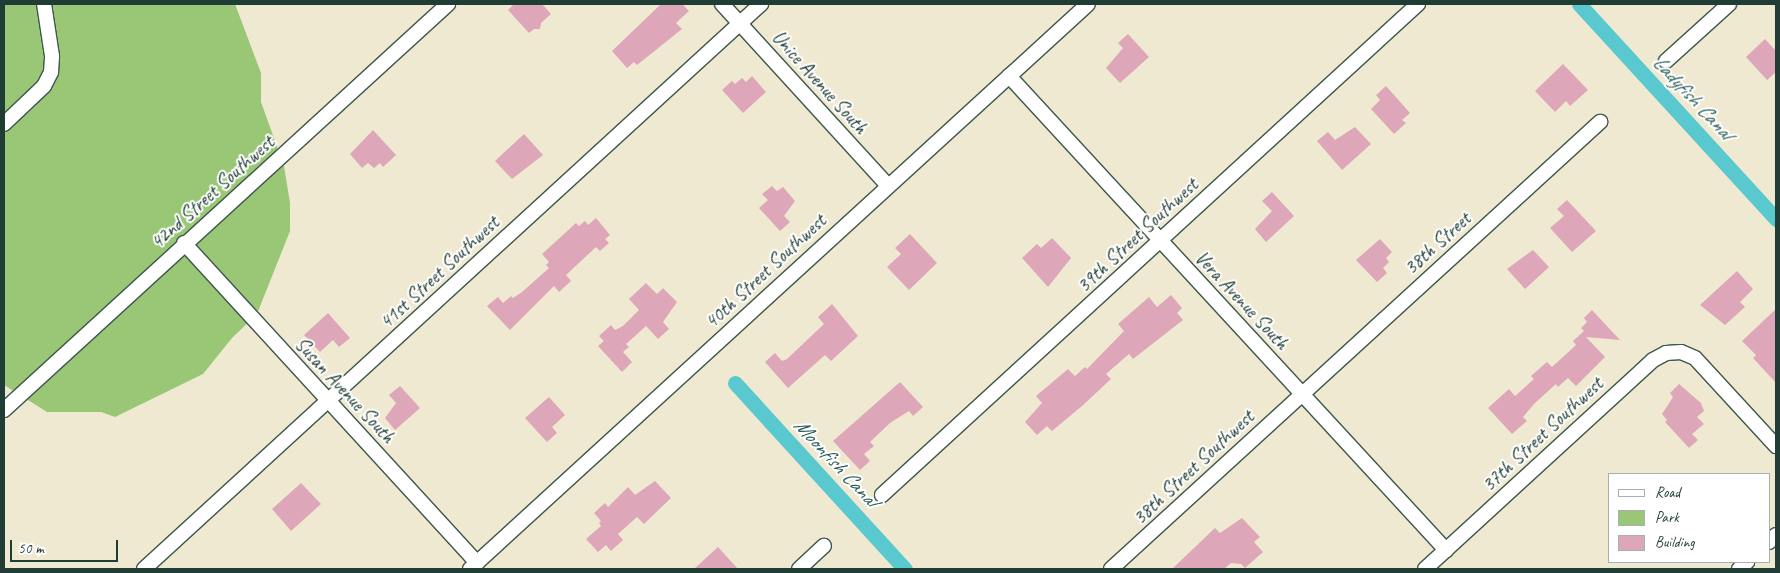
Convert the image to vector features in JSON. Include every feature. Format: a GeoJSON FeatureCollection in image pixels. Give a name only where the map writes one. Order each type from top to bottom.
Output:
{"type":"FeatureCollection","features":[{"type":"Feature","properties":{"kind":"street"},"geometry":{"type":"LineString","coordinates":[[4,124],[44,86],[51,72],[52,56],[44,4]]}},
{"type":"Feature","properties":{"kind":"street","name":"Unice Avenue South"},"geometry":{"type":"LineString","coordinates":[[722,4],[888,186]]}},
{"type":"Feature","properties":{"kind":"street","name":"41st Street Southwest"},"geometry":{"type":"LineString","coordinates":[[144,569],[761,4]]}},
{"type":"Feature","properties":{"kind":"street","name":"40th Street Southwest"},"geometry":{"type":"LineString","coordinates":[[474,566],[1088,4]]}},
{"type":"Feature","properties":{"kind":"street","name":"39th Street Southwest"},"geometry":{"type":"LineString","coordinates":[[882,495],[1418,4]]}},
{"type":"Feature","properties":{"kind":"street"},"geometry":{"type":"LineString","coordinates":[[1666,61],[1729,4]]}},
{"type":"Feature","properties":{"kind":"street","name":"42nd Street Southwest"},"geometry":{"type":"LineString","coordinates":[[4,410],[440,6]]}},
{"type":"Feature","properties":{"kind":"street","name":"Vera Avenue South"},"geometry":{"type":"LineString","coordinates":[[1009,76],[1446,550]]}},
{"type":"Feature","properties":{"kind":"street","name":"38th Street"},"geometry":{"type":"LineString","coordinates":[[1302,395],[1600,122]]}},
{"type":"Feature","properties":{"kind":"street","name":"Susan Avenue South"},"geometry":{"type":"LineString","coordinates":[[184,243],[328,401],[474,566]]}},
{"type":"Feature","properties":{"kind":"street","name":"37th Street Southwest"},"geometry":{"type":"LineString","coordinates":[[1425,569],[1653,360],[1666,352],[1681,352],[1695,358],[1776,446]]}},
{"type":"Feature","properties":{"kind":"street","name":"38th Street Southwest"},"geometry":{"type":"LineString","coordinates":[[1111,569],[1302,395]]}},
{"type":"Feature","properties":{"kind":"street"},"geometry":{"type":"LineString","coordinates":[[799,569],[824,546]]}},
{"type":"Feature","properties":{"kind":"green space"},"geometry":{"type":"Polygon","coordinates":[[[4,4],[235,4],[261,73],[261,102],[284,166],[290,203],[290,231],[257,314],[232,338],[203,374],[115,417],[101,412],[47,412],[4,385],[4,4]]]}},
{"type":"Feature","properties":{"kind":"building"},"geometry":{"type":"Polygon","coordinates":[[[514,4],[542,4],[551,14],[541,23],[540,29],[534,29],[529,33],[508,10],[514,4]]]}},
{"type":"Feature","properties":{"kind":"building"},"geometry":{"type":"Polygon","coordinates":[[[661,4],[682,4],[689,11],[676,23],[682,29],[637,65],[634,62],[627,68],[612,51],[661,4]]]}},
{"type":"Feature","properties":{"kind":"building"},"geometry":{"type":"Polygon","coordinates":[[[1128,34],[1149,57],[1120,83],[1106,68],[1123,48],[1118,43],[1128,34]]]}},
{"type":"Feature","properties":{"kind":"building"},"geometry":{"type":"Polygon","coordinates":[[[1765,39],[1776,51],[1776,72],[1767,80],[1746,57],[1765,39]]]}},
{"type":"Feature","properties":{"kind":"building"},"geometry":{"type":"Polygon","coordinates":[[[1563,64],[1588,90],[1570,106],[1566,101],[1555,112],[1535,91],[1563,64]]]}},
{"type":"Feature","properties":{"kind":"building"},"geometry":{"type":"Polygon","coordinates":[[[752,76],[766,92],[743,113],[722,90],[732,81],[735,84],[742,78],[746,82],[752,76]]]}},
{"type":"Feature","properties":{"kind":"building"},"geometry":{"type":"Polygon","coordinates":[[[1386,86],[1410,113],[1402,120],[1406,123],[1394,134],[1371,109],[1380,100],[1376,95],[1386,86]]]}},
{"type":"Feature","properties":{"kind":"building"},"geometry":{"type":"Polygon","coordinates":[[[1355,127],[1371,144],[1342,170],[1317,141],[1328,132],[1335,140],[1355,127]]]}},
{"type":"Feature","properties":{"kind":"building"},"geometry":{"type":"Polygon","coordinates":[[[373,130],[396,155],[383,167],[380,163],[374,168],[368,163],[362,168],[350,154],[373,130]]]}},
{"type":"Feature","properties":{"kind":"building"},"geometry":{"type":"Polygon","coordinates":[[[524,134],[543,155],[512,179],[495,161],[524,134]]]}},
{"type":"Feature","properties":{"kind":"building"},"geometry":{"type":"Polygon","coordinates":[[[772,186],[777,191],[783,187],[795,201],[784,216],[790,222],[780,231],[759,208],[768,200],[762,194],[772,186]]]}},
{"type":"Feature","properties":{"kind":"building"},"geometry":{"type":"Polygon","coordinates":[[[1272,192],[1294,216],[1266,242],[1255,229],[1272,211],[1262,201],[1272,192]]]}},
{"type":"Feature","properties":{"kind":"building"},"geometry":{"type":"Polygon","coordinates":[[[1567,200],[1596,231],[1572,252],[1550,228],[1564,216],[1557,209],[1567,200]]]}},
{"type":"Feature","properties":{"kind":"building"},"geometry":{"type":"Polygon","coordinates":[[[596,218],[610,235],[605,239],[609,243],[600,251],[596,247],[566,275],[571,281],[559,292],[554,286],[510,330],[487,306],[498,297],[503,303],[511,296],[513,298],[522,292],[549,268],[546,265],[549,262],[542,254],[576,223],[579,226],[585,221],[588,225],[596,218]]]}},
{"type":"Feature","properties":{"kind":"building"},"geometry":{"type":"Polygon","coordinates":[[[910,234],[937,263],[909,290],[887,267],[901,254],[895,248],[910,234]]]}},
{"type":"Feature","properties":{"kind":"building"},"geometry":{"type":"Polygon","coordinates":[[[1052,238],[1071,258],[1048,287],[1022,258],[1037,244],[1041,248],[1052,238]]]}},
{"type":"Feature","properties":{"kind":"building"},"geometry":{"type":"Polygon","coordinates":[[[1380,239],[1392,252],[1386,258],[1389,262],[1383,268],[1387,273],[1377,282],[1356,260],[1380,239]]]}},
{"type":"Feature","properties":{"kind":"building"},"geometry":{"type":"Polygon","coordinates":[[[1533,250],[1549,267],[1525,289],[1507,269],[1533,250]]]}},
{"type":"Feature","properties":{"kind":"building"},"geometry":{"type":"Polygon","coordinates":[[[1737,271],[1753,289],[1740,302],[1745,307],[1725,325],[1700,305],[1737,271]]]}},
{"type":"Feature","properties":{"kind":"building"},"geometry":{"type":"Polygon","coordinates":[[[646,283],[657,294],[663,288],[677,302],[663,322],[669,329],[658,339],[646,326],[626,344],[629,347],[623,352],[632,362],[622,372],[598,346],[604,341],[599,336],[611,325],[615,330],[623,326],[639,310],[629,299],[646,283]]]}},
{"type":"Feature","properties":{"kind":"building"},"geometry":{"type":"Polygon","coordinates":[[[1171,295],[1182,308],[1177,313],[1183,320],[1133,359],[1129,354],[1106,374],[1111,379],[1082,406],[1052,431],[1047,426],[1037,435],[1025,422],[1042,403],[1036,396],[1068,369],[1075,376],[1085,367],[1087,369],[1124,331],[1118,324],[1149,297],[1157,307],[1171,295]]]}},
{"type":"Feature","properties":{"kind":"building"},"geometry":{"type":"Polygon","coordinates":[[[832,304],[858,336],[831,361],[825,355],[788,388],[765,362],[775,353],[782,361],[787,359],[824,324],[818,317],[832,304]]]}},
{"type":"Feature","properties":{"kind":"building"},"geometry":{"type":"Polygon","coordinates":[[[1776,309],[1776,383],[1753,358],[1756,355],[1742,341],[1776,309]]]}},
{"type":"Feature","properties":{"kind":"building"},"geometry":{"type":"Polygon","coordinates":[[[1592,310],[1620,340],[1586,337],[1605,357],[1576,386],[1568,378],[1558,387],[1556,384],[1535,403],[1523,417],[1527,421],[1512,434],[1488,408],[1509,389],[1515,396],[1534,379],[1531,376],[1547,362],[1552,367],[1576,345],[1573,341],[1584,331],[1581,328],[1587,322],[1584,318],[1592,310]]]}},
{"type":"Feature","properties":{"kind":"building"},"geometry":{"type":"Polygon","coordinates":[[[328,313],[350,338],[339,347],[333,340],[320,352],[304,335],[328,313]]]}},
{"type":"Feature","properties":{"kind":"building"},"geometry":{"type":"Polygon","coordinates":[[[900,382],[923,407],[913,416],[909,411],[890,423],[870,442],[874,446],[864,454],[870,461],[860,470],[833,441],[900,382]]]}},
{"type":"Feature","properties":{"kind":"building"},"geometry":{"type":"Polygon","coordinates":[[[1679,384],[1701,403],[1704,411],[1697,417],[1704,424],[1692,434],[1698,440],[1689,448],[1665,422],[1667,420],[1662,414],[1673,397],[1670,393],[1679,384]]]}},
{"type":"Feature","properties":{"kind":"building"},"geometry":{"type":"Polygon","coordinates":[[[400,386],[420,408],[395,430],[385,418],[396,403],[389,395],[400,386]]]}},
{"type":"Feature","properties":{"kind":"building"},"geometry":{"type":"Polygon","coordinates":[[[549,397],[565,415],[552,427],[557,433],[547,442],[525,418],[549,397]]]}},
{"type":"Feature","properties":{"kind":"building"},"geometry":{"type":"Polygon","coordinates":[[[655,481],[671,498],[644,524],[637,517],[618,534],[623,540],[611,551],[606,545],[598,552],[586,539],[601,526],[599,523],[601,521],[594,513],[605,503],[608,507],[628,487],[635,495],[655,481]]]}},
{"type":"Feature","properties":{"kind":"building"},"geometry":{"type":"Polygon","coordinates":[[[301,483],[321,504],[291,531],[272,509],[301,483]]]}},
{"type":"Feature","properties":{"kind":"building"},"geometry":{"type":"Polygon","coordinates":[[[1242,518],[1260,537],[1254,542],[1263,552],[1245,568],[1241,564],[1231,563],[1224,569],[1172,569],[1215,528],[1220,533],[1242,518]]]}},
{"type":"Feature","properties":{"kind":"building"},"geometry":{"type":"Polygon","coordinates":[[[718,547],[738,569],[694,569],[718,547]]]}},
{"type":"Feature","properties":{"kind":"waterway","name":"Ladyfish Canal"},"geometry":{"type":"LineString","coordinates":[[1579,4],[1776,219]]}},
{"type":"Feature","properties":{"kind":"waterway","name":"Moonfish Canal"},"geometry":{"type":"LineString","coordinates":[[735,383],[905,569]]}}]}
